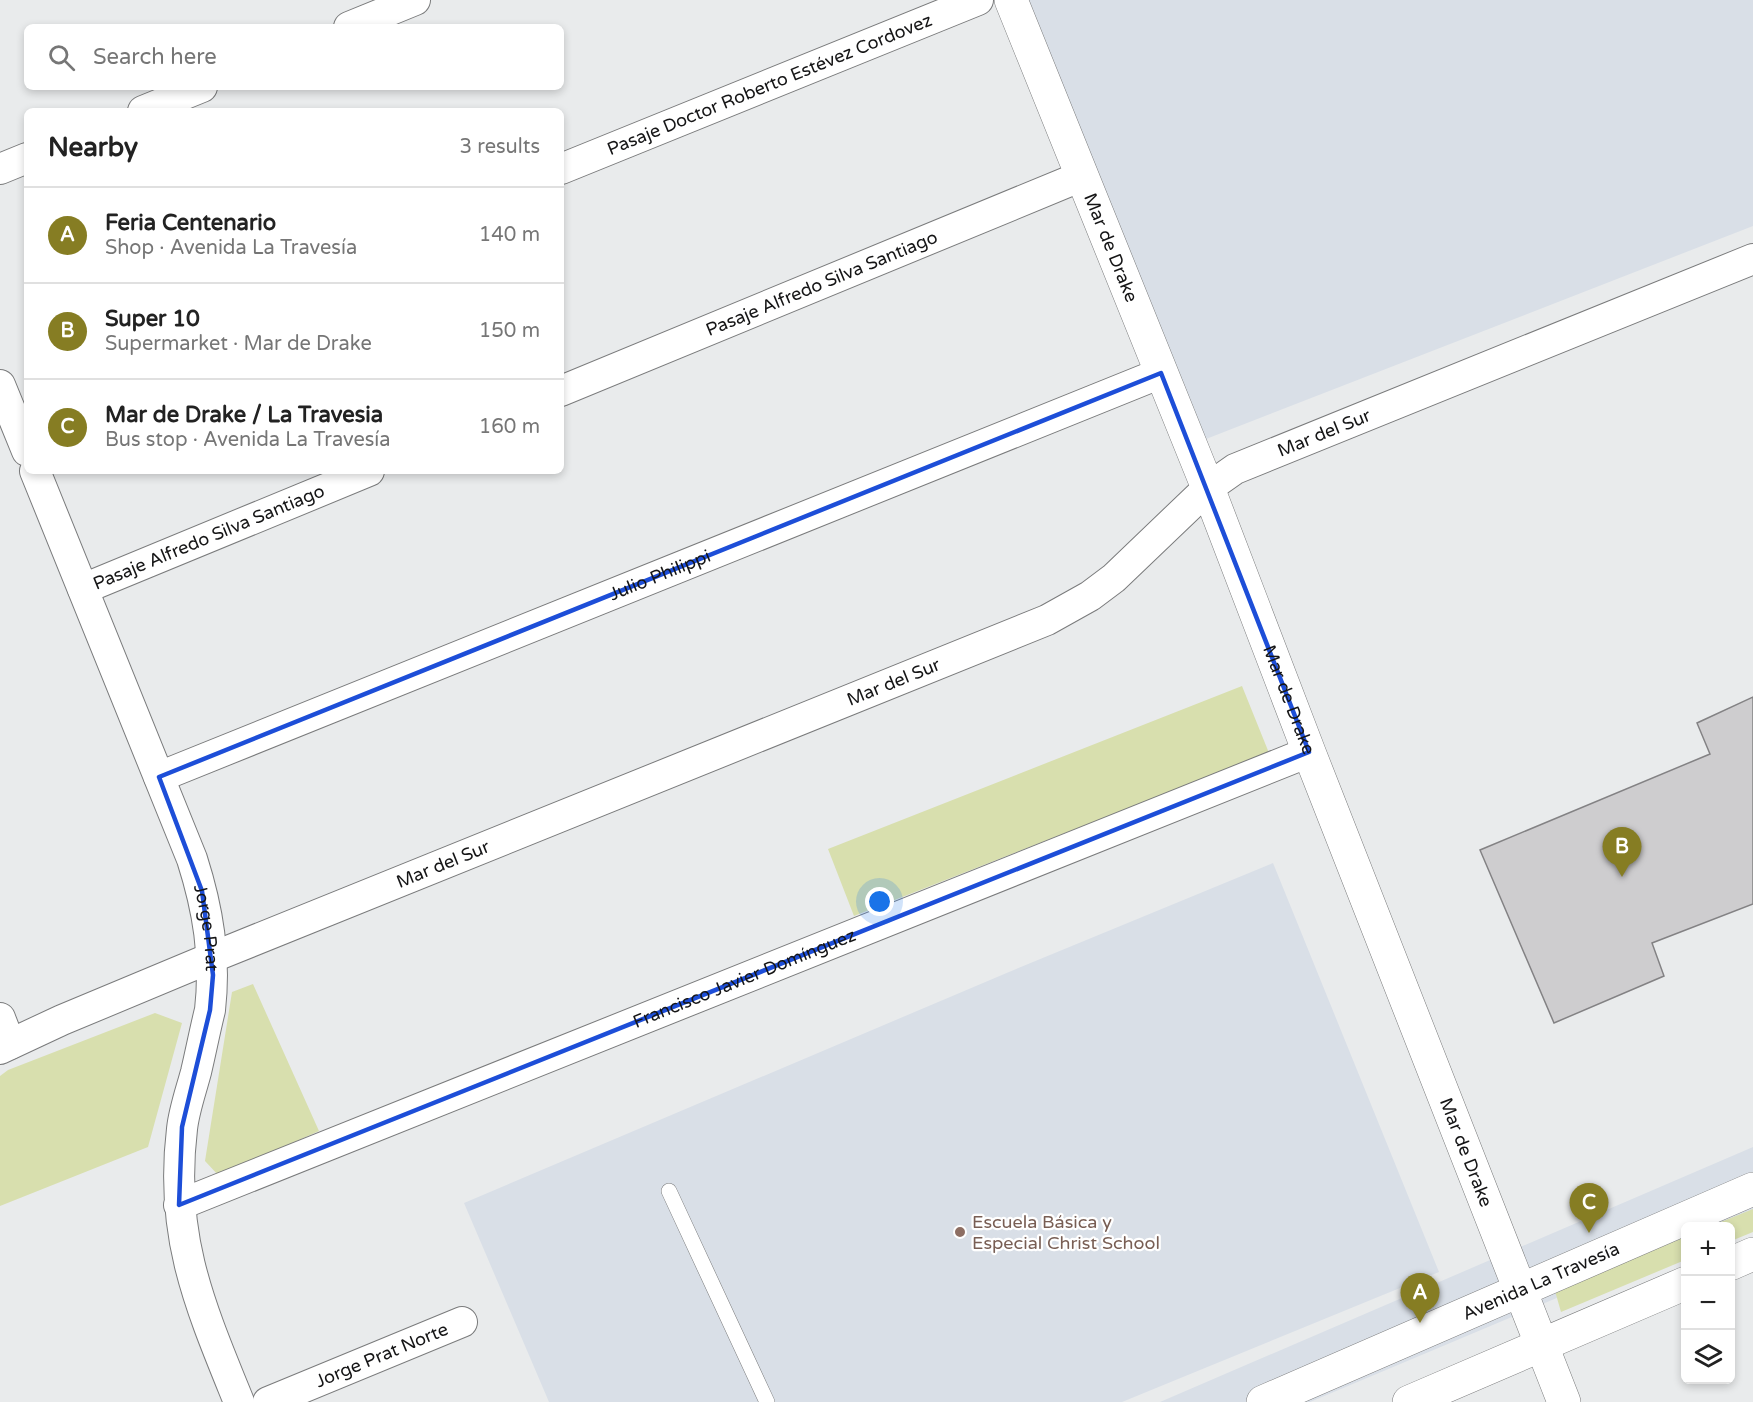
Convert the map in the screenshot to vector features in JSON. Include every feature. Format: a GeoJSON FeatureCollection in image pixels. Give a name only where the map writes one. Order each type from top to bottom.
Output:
{"type":"FeatureCollection","features":[{"type":"Feature","properties":{"kind":"street"},"geometry":{"type":"LineString","coordinates":[[356,24],[415,0]]}},
{"type":"Feature","properties":{"kind":"street","name":"Pasaje Doctor Roberto Estévez Cordovez"},"geometry":{"type":"LineString","coordinates":[[564,168],[978,0]]}},
{"type":"Feature","properties":{"kind":"street","name":"Mar de Drake"},"geometry":{"type":"LineString","coordinates":[[1011,0],[1208,488],[1564,1402]]}},
{"type":"Feature","properties":{"kind":"street"},"geometry":{"type":"LineString","coordinates":[[150,108],[195,90]]}},
{"type":"Feature","properties":{"kind":"street"},"geometry":{"type":"LineString","coordinates":[[0,169],[24,159]]}},
{"type":"Feature","properties":{"kind":"street","name":"Pasaje Alfredo Silva Santiago"},"geometry":{"type":"LineString","coordinates":[[564,391],[1082,176]]}},
{"type":"Feature","properties":{"kind":"street","name":"Mar del Sur"},"geometry":{"type":"LineString","coordinates":[[3,1037],[62,1020],[1047,620],[1090,596],[1114,578],[1208,488],[1235,469],[1753,259]]}},
{"type":"Feature","properties":{"kind":"street","name":"Julio Philippi"},"geometry":{"type":"LineString","coordinates":[[159,777],[1161,373]]}},
{"type":"Feature","properties":{"kind":"street"},"geometry":{"type":"LineString","coordinates":[[10,388],[24,440]]}},
{"type":"Feature","properties":{"kind":"street","name":"Jorge Prat"},"geometry":{"type":"LineString","coordinates":[[36,474],[192,859],[202,891],[213,957],[210,1010],[182,1127],[178,1166],[179,1205],[184,1245],[197,1296],[239,1402]]}},
{"type":"Feature","properties":{"kind":"street","name":"Pasaje Alfredo Silva Santiago"},"geometry":{"type":"LineString","coordinates":[[83,589],[362,474]]}},
{"type":"Feature","properties":{"kind":"street","name":"Francisco Javier Domínguez"},"geometry":{"type":"LineString","coordinates":[[179,1205],[1309,752]]}},
{"type":"Feature","properties":{"kind":"street","name":"Avenida La Travesía"},"geometry":{"type":"LineString","coordinates":[[1263,1402],[1753,1189]]}},
{"type":"Feature","properties":{"kind":"street"},"geometry":{"type":"LineString","coordinates":[[1735,1262],[1753,1254]]}},
{"type":"Feature","properties":{"kind":"street"},"geometry":{"type":"LineString","coordinates":[[1409,1402],[1681,1285]]}},
{"type":"Feature","properties":{"kind":"street","name":"Jorge Prat Norte"},"geometry":{"type":"LineString","coordinates":[[268,1402],[462,1322]]}},
{"type":"Feature","properties":{"kind":"lane"},"geometry":{"type":"LineString","coordinates":[[669,1191],[766,1402]]}},
{"type":"Feature","properties":{"kind":"highlighted area"},"geometry":{"type":"Polygon","coordinates":[[[1161,373],[1309,752],[179,1205],[182,1127],[210,1010],[213,975],[202,891],[159,777],[1161,373]]]}},
{"type":"Feature","properties":{"kind":"shaded area"},"geometry":{"type":"Polygon","coordinates":[[[1026,0],[1753,0],[1753,226],[1206,439],[1026,0]]]}},
{"type":"Feature","properties":{"kind":"shaded area"},"geometry":{"type":"Polygon","coordinates":[[[1273,863],[1439,1272],[1122,1402],[549,1402],[464,1203],[1273,863]]]}},
{"type":"Feature","properties":{"kind":"shaded area"},"geometry":{"type":"Polygon","coordinates":[[[1753,1147],[1753,1216],[1735,1223],[1681,1222],[1681,1246],[1310,1402],[1160,1402],[1753,1147]]]}},
{"type":"Feature","properties":{"kind":"green space"},"geometry":{"type":"Polygon","coordinates":[[[1242,686],[1269,753],[854,916],[828,849],[1242,686]]]}},
{"type":"Feature","properties":{"kind":"green space"},"geometry":{"type":"Polygon","coordinates":[[[253,984],[319,1131],[219,1176],[205,1161],[232,992],[253,984]]]}},
{"type":"Feature","properties":{"kind":"green space"},"geometry":{"type":"Polygon","coordinates":[[[155,1013],[182,1023],[148,1147],[0,1206],[0,1076],[8,1070],[155,1013]]]}},
{"type":"Feature","properties":{"kind":"green space"},"geometry":{"type":"Polygon","coordinates":[[[1753,1209],[1753,1232],[1735,1239],[1735,1222],[1721,1222],[1753,1209]]]}},
{"type":"Feature","properties":{"kind":"green space"},"geometry":{"type":"Polygon","coordinates":[[[1681,1239],[1681,1262],[1561,1312],[1555,1291],[1681,1239]]]}},
{"type":"Feature","properties":{"kind":"building"},"geometry":{"type":"Polygon","coordinates":[[[1753,697],[1753,904],[1652,943],[1664,976],[1554,1023],[1480,850],[1710,754],[1697,723],[1753,697]]]}},
{"type":"Feature","properties":{"kind":"place","name":"Super 10"},"geometry":{"type":"Point","coordinates":[1622,877]}},
{"type":"Feature","properties":{"kind":"place","name":"Escuela Básica y Especial Christ School"},"geometry":{"type":"Point","coordinates":[960,1232]}},
{"type":"Feature","properties":{"kind":"place","name":"Mar de Drake / La Travesia"},"geometry":{"type":"Point","coordinates":[1589,1233]}},
{"type":"Feature","properties":{"kind":"place","name":"Feria Centenario"},"geometry":{"type":"Point","coordinates":[1420,1323]}}]}
